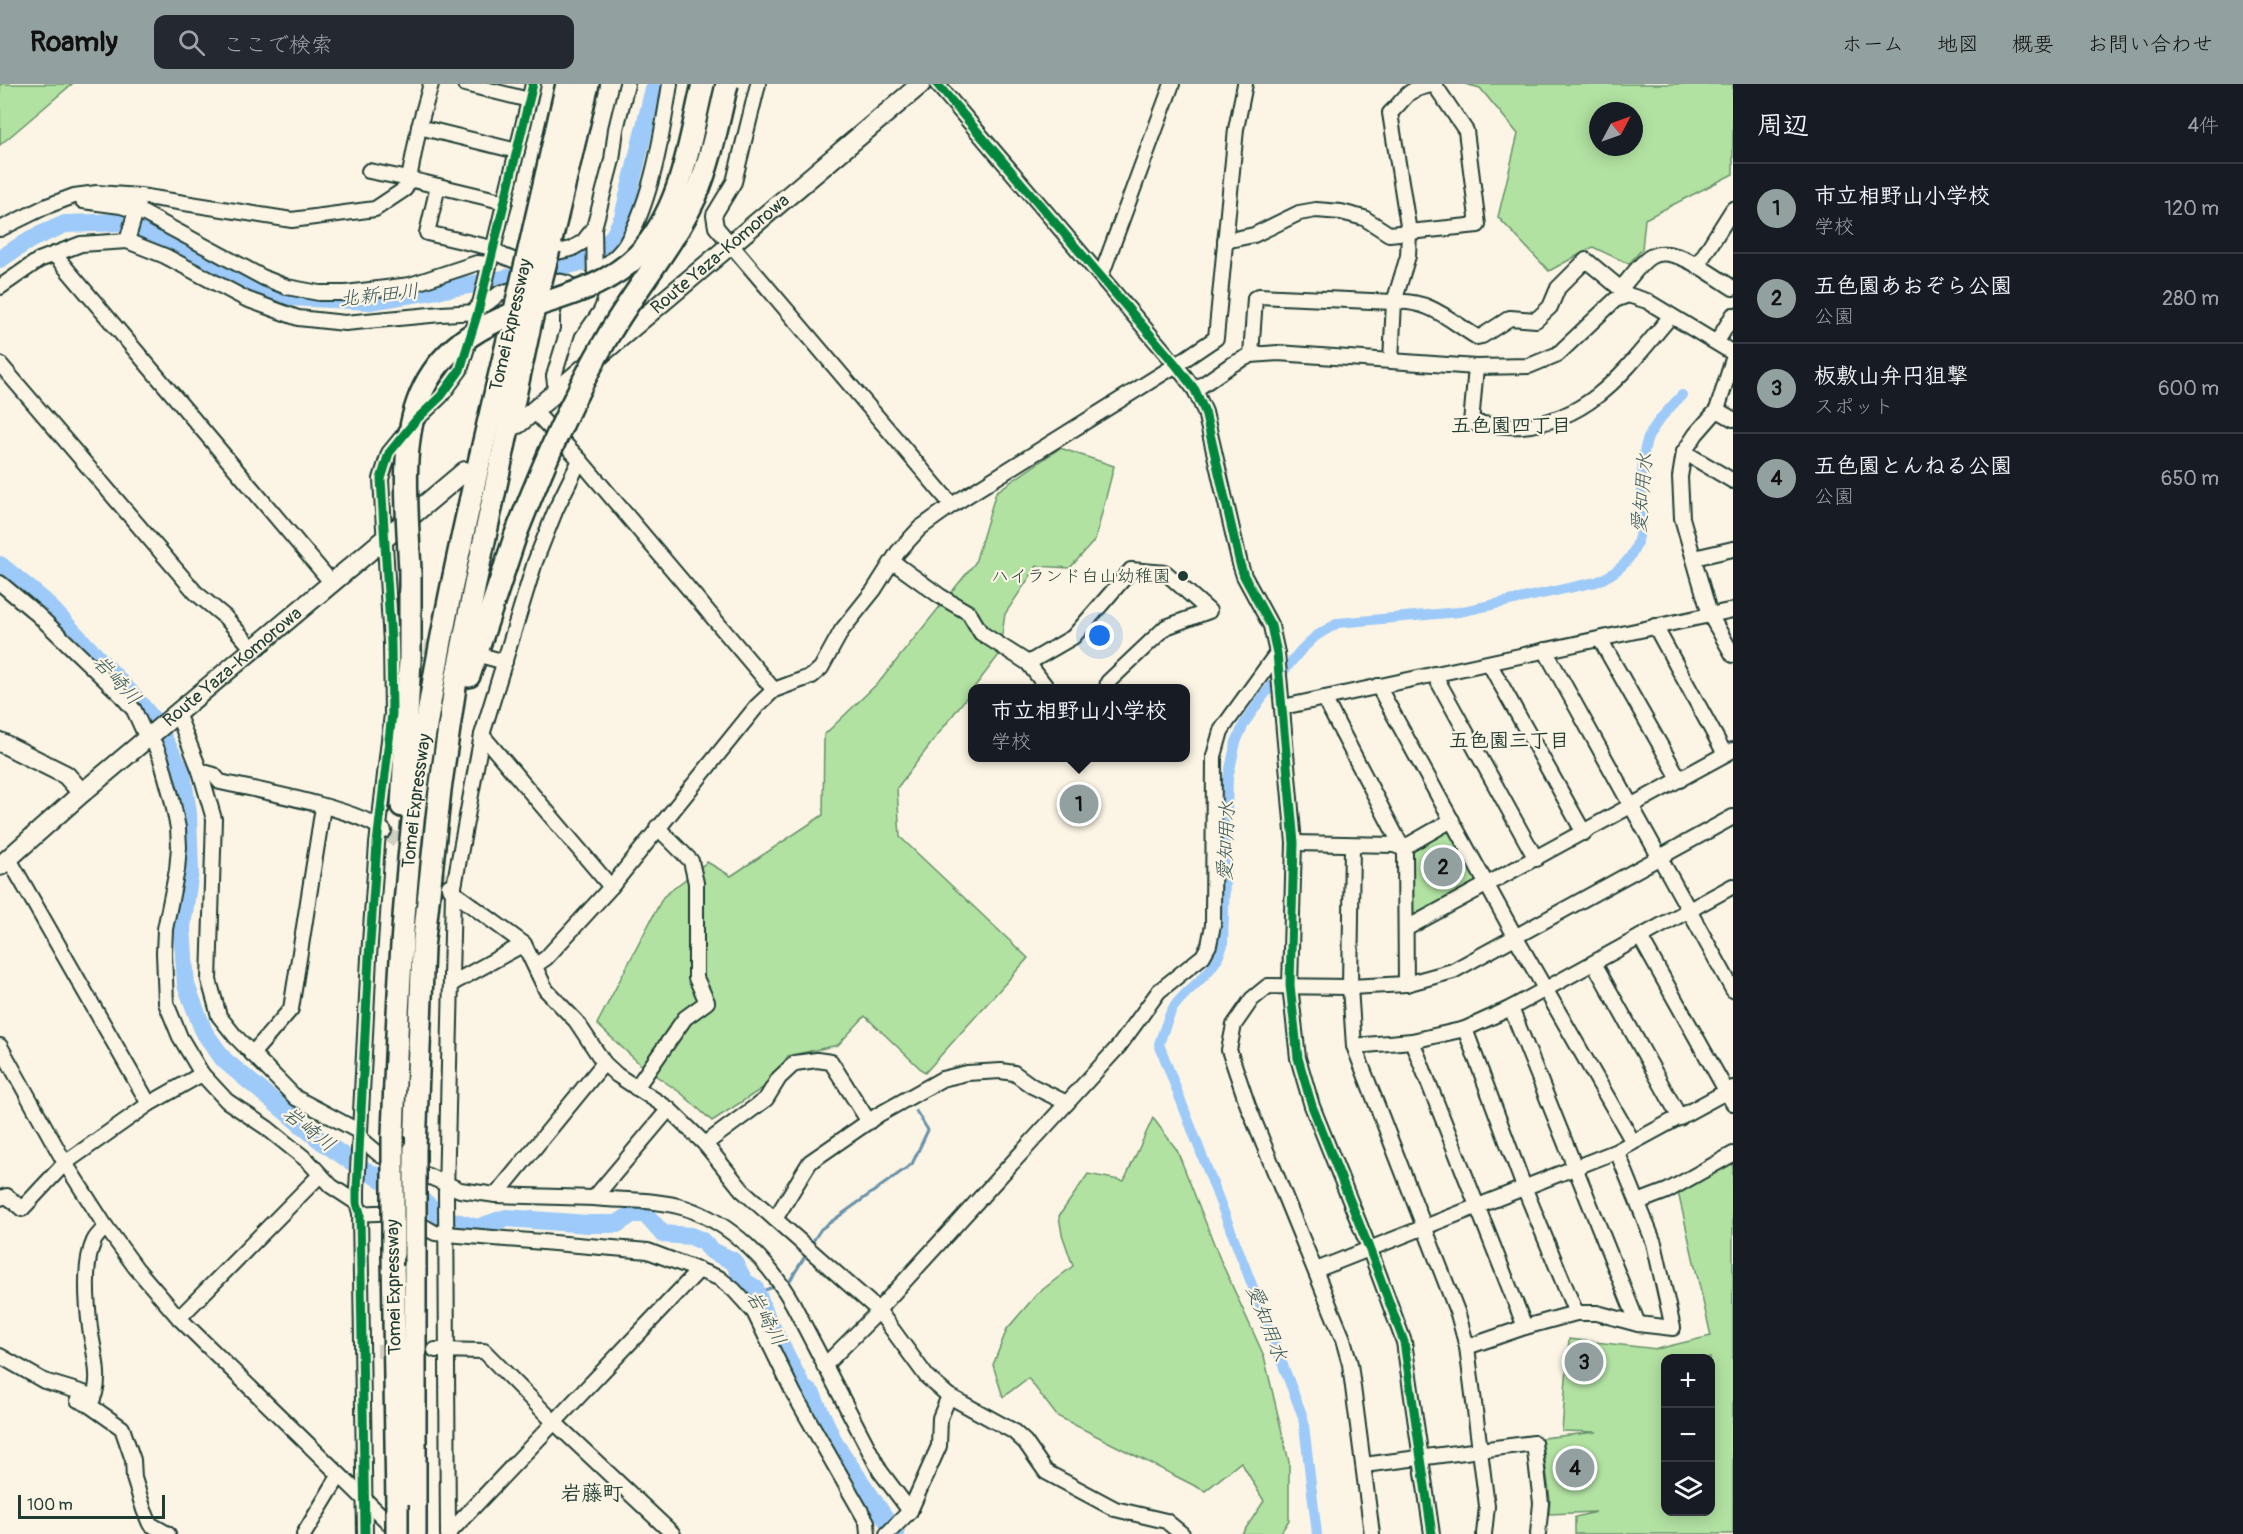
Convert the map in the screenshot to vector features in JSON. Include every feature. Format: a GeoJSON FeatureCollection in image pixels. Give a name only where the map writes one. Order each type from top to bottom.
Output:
{"type":"FeatureCollection","features":[{"type":"Feature","properties":{"kind":"highway","name":"Tomei Expressway"},"geometry":{"type":"LineString","coordinates":[[539,249],[567,84]]}},
{"type":"Feature","properties":{"kind":"highway","name":"Tomei Expressway"},"geometry":{"type":"LineString","coordinates":[[409,1517],[393,1254],[393,1136],[400,966],[418,778],[451,589],[539,249],[588,84]]}},
{"type":"Feature","properties":{"kind":"highway"},"geometry":{"type":"LineString","coordinates":[[395,1089],[396,964],[410,660],[407,447],[413,413],[428,378],[441,360],[456,346],[482,328],[526,309],[588,288],[623,268],[637,256],[655,234],[670,208],[685,163],[703,84]]}},
{"type":"Feature","properties":{"kind":"highway"},"geometry":{"type":"LineString","coordinates":[[440,790],[470,674],[516,534],[547,458],[590,369],[624,310],[672,239],[694,199],[710,157],[726,84]]}},
{"type":"Feature","properties":{"kind":"highway","name":"Tomei Expressway"},"geometry":{"type":"LineString","coordinates":[[398,1534],[409,1517],[415,1266],[415,1148],[423,948],[440,790],[465,635],[521,324]]}},
{"type":"Feature","properties":{"kind":"main road","name":"Route Yaza-Komorowa"},"geometry":{"type":"LineString","coordinates":[[518,424],[921,84]]}},
{"type":"Feature","properties":{"kind":"main road","name":"Route Yaza-Komorowa"},"geometry":{"type":"LineString","coordinates":[[4,862],[82,793],[465,471]]}},
{"type":"Feature","properties":{"kind":"main road"},"geometry":{"type":"LineString","coordinates":[[0,742],[66,775],[82,793]]}},
{"type":"Feature","properties":{"kind":"street"},"geometry":{"type":"LineString","coordinates":[[0,229],[63,200],[82,194],[97,193],[141,196],[292,220],[375,209],[405,189],[431,84]]}},
{"type":"Feature","properties":{"kind":"street"},"geometry":{"type":"LineString","coordinates":[[365,1534],[370,1351],[358,1202],[360,1139],[369,957],[397,643],[381,479],[389,453],[416,420],[441,396],[460,370],[478,309],[533,84]]}},
{"type":"Feature","properties":{"kind":"street"},"geometry":{"type":"LineString","coordinates":[[568,330],[587,303],[596,273],[594,228],[612,160],[616,129],[627,84]]}},
{"type":"Feature","properties":{"kind":"street"},"geometry":{"type":"LineString","coordinates":[[596,273],[625,245],[648,194],[670,84]]}},
{"type":"Feature","properties":{"kind":"street"},"geometry":{"type":"LineString","coordinates":[[758,84],[734,182],[714,215],[716,227],[952,505]]}},
{"type":"Feature","properties":{"kind":"street"},"geometry":{"type":"LineString","coordinates":[[937,84],[1176,365],[1201,401],[1211,431],[1240,564],[1271,626],[1278,655],[1294,843],[1290,985],[1294,1040],[1302,1074],[1404,1342],[1432,1534]]}},
{"type":"Feature","properties":{"kind":"street"},"geometry":{"type":"LineString","coordinates":[[1101,276],[1172,84]]}},
{"type":"Feature","properties":{"kind":"street"},"geometry":{"type":"LineString","coordinates":[[536,965],[546,958],[611,887],[657,827],[757,706],[774,690],[812,676],[821,668],[842,630],[874,590],[897,552],[909,538],[952,505],[1216,338],[1236,129],[1245,84]]}},
{"type":"Feature","properties":{"kind":"street"},"geometry":{"type":"LineString","coordinates":[[1225,241],[1254,235],[1299,213],[1316,210],[1341,212],[1364,218],[1389,234],[1409,232],[1478,225],[1466,131],[1434,84],[1415,90],[1390,112],[1409,232],[1408,256],[1394,302],[1391,361]]}},
{"type":"Feature","properties":{"kind":"street"},"geometry":{"type":"LineString","coordinates":[[474,85],[529,100]]}},
{"type":"Feature","properties":{"kind":"street"},"geometry":{"type":"LineString","coordinates":[[419,128],[517,151]]}},
{"type":"Feature","properties":{"kind":"street"},"geometry":{"type":"LineString","coordinates":[[369,171],[505,202]]}},
{"type":"Feature","properties":{"kind":"street"},"geometry":{"type":"LineString","coordinates":[[438,186],[427,233],[492,248],[516,261],[571,249],[583,242],[594,228]]}},
{"type":"Feature","properties":{"kind":"street"},"geometry":{"type":"LineString","coordinates":[[128,238],[141,196]]}},
{"type":"Feature","properties":{"kind":"street"},"geometry":{"type":"LineString","coordinates":[[63,200],[95,201],[136,212],[175,229],[264,278],[287,287],[319,292],[346,293],[398,287],[477,263],[489,264]]}},
{"type":"Feature","properties":{"kind":"street"},"geometry":{"type":"LineString","coordinates":[[1697,266],[1733,209]]}},
{"type":"Feature","properties":{"kind":"street"},"geometry":{"type":"LineString","coordinates":[[0,287],[31,264],[54,254],[81,244],[128,238],[246,299],[298,318],[345,323],[478,309],[500,293],[553,280],[567,283],[572,301],[568,330],[554,376],[556,392]]}},
{"type":"Feature","properties":{"kind":"street"},"geometry":{"type":"LineString","coordinates":[[1195,390],[1231,365],[1251,355],[1278,353],[1476,367],[1518,368],[1528,366],[1558,354],[1624,292],[1648,258],[1656,254],[1670,253],[1733,288]]}},
{"type":"Feature","properties":{"kind":"street"},"geometry":{"type":"LineString","coordinates":[[54,254],[331,582]]}},
{"type":"Feature","properties":{"kind":"street"},"geometry":{"type":"LineString","coordinates":[[1251,355],[1255,298],[1259,296],[1394,302],[1411,300],[1437,310],[1477,337],[1510,318],[1536,320],[1550,307],[1558,288],[1586,260],[1624,292],[1647,301],[1733,353]]}},
{"type":"Feature","properties":{"kind":"street"},"geometry":{"type":"LineString","coordinates":[[1717,342],[1733,315]]}},
{"type":"Feature","properties":{"kind":"street"},"geometry":{"type":"LineString","coordinates":[[1476,367],[1471,423],[1520,426],[1549,422],[1579,409],[1606,390],[1671,316]]}},
{"type":"Feature","properties":{"kind":"street"},"geometry":{"type":"LineString","coordinates":[[1733,359],[1717,410],[1684,452],[1680,477],[1682,518],[1710,615],[1733,655]]}},
{"type":"Feature","properties":{"kind":"street"},"geometry":{"type":"LineString","coordinates":[[0,364],[196,593],[225,617],[253,649]]}},
{"type":"Feature","properties":{"kind":"street"},"geometry":{"type":"LineString","coordinates":[[1717,410],[1733,419]]}},
{"type":"Feature","properties":{"kind":"street"},"geometry":{"type":"LineString","coordinates":[[534,411],[580,460],[774,690]]}},
{"type":"Feature","properties":{"kind":"street"},"geometry":{"type":"LineString","coordinates":[[1684,452],[1733,481]]}},
{"type":"Feature","properties":{"kind":"street"},"geometry":{"type":"LineString","coordinates":[[448,1534],[441,1351],[446,1228],[450,887],[482,735],[535,562],[556,509],[580,460]]}},
{"type":"Feature","properties":{"kind":"street"},"geometry":{"type":"LineString","coordinates":[[1694,558],[1733,549]]}},
{"type":"Feature","properties":{"kind":"street"},"geometry":{"type":"LineString","coordinates":[[893,562],[940,596],[969,613],[981,633],[1028,663],[1044,684]]}},
{"type":"Feature","properties":{"kind":"street"},"geometry":{"type":"LineString","coordinates":[[1028,663],[1073,638],[1131,570],[1166,573],[1209,611],[1166,627],[1108,684]]}},
{"type":"Feature","properties":{"kind":"street"},"geometry":{"type":"LineString","coordinates":[[0,583],[37,614],[121,694],[134,710],[161,759],[178,828],[177,870],[168,911],[164,953],[166,1003],[180,1037],[202,1074],[227,1101],[308,1161],[331,1186],[376,1215],[389,1213],[410,1219],[435,1233],[446,1228],[648,1251],[719,1278],[734,1290],[754,1312],[794,1394],[867,1522],[868,1534]]}},
{"type":"Feature","properties":{"kind":"street"},"geometry":{"type":"LineString","coordinates":[[1283,707],[1733,610]]}},
{"type":"Feature","properties":{"kind":"street"},"geometry":{"type":"LineString","coordinates":[[1407,928],[1729,752],[1655,626]]}},
{"type":"Feature","properties":{"kind":"street"},"geometry":{"type":"LineString","coordinates":[[1600,639],[1680,780]]}},
{"type":"Feature","properties":{"kind":"street"},"geometry":{"type":"LineString","coordinates":[[1545,650],[1733,990]]}},
{"type":"Feature","properties":{"kind":"street"},"geometry":{"type":"LineString","coordinates":[[824,1366],[876,1315],[878,1310],[1119,1046],[1159,991],[1203,956],[1209,945],[1213,925],[1214,756],[1221,731],[1278,655]]}},
{"type":"Feature","properties":{"kind":"street"},"geometry":{"type":"LineString","coordinates":[[487,657],[505,662]]}},
{"type":"Feature","properties":{"kind":"street"},"geometry":{"type":"LineString","coordinates":[[1489,663],[1584,833]]}},
{"type":"Feature","properties":{"kind":"street"},"geometry":{"type":"LineString","coordinates":[[1434,674],[1536,859]]}},
{"type":"Feature","properties":{"kind":"street"},"geometry":{"type":"LineString","coordinates":[[1378,686],[1516,938],[1633,1142]]}},
{"type":"Feature","properties":{"kind":"street"},"geometry":{"type":"LineString","coordinates":[[1324,698],[1405,853],[1406,984]]}},
{"type":"Feature","properties":{"kind":"street"},"geometry":{"type":"LineString","coordinates":[[174,717],[201,771],[214,819],[208,980],[219,1016],[252,1054],[297,1098],[360,1139],[380,1155],[446,1189],[496,1194],[638,1201],[684,1208],[703,1215],[738,1238],[780,1280],[880,1471],[910,1510]]}},
{"type":"Feature","properties":{"kind":"street"},"geometry":{"type":"LineString","coordinates":[[482,735],[611,887]]}},
{"type":"Feature","properties":{"kind":"street"},"geometry":{"type":"LineString","coordinates":[[201,771],[214,775],[220,782],[360,818],[382,830]]}},
{"type":"Feature","properties":{"kind":"street"},"geometry":{"type":"LineString","coordinates":[[252,1054],[291,1010],[323,807]]}},
{"type":"Feature","properties":{"kind":"street"},"geometry":{"type":"LineString","coordinates":[[1372,1534],[1350,1364],[1343,1339],[1316,1270],[1248,1106],[1229,1050],[1234,1026],[1260,991],[1268,986],[1350,987],[1406,984],[1453,970],[1516,938],[1733,817]]}},
{"type":"Feature","properties":{"kind":"street"},"geometry":{"type":"LineString","coordinates":[[1294,843],[1394,845],[1403,848],[1452,820]]}},
{"type":"Feature","properties":{"kind":"street"},"geometry":{"type":"LineString","coordinates":[[636,1088],[685,1018],[707,1002],[696,978],[696,884],[691,861],[657,827]]}},
{"type":"Feature","properties":{"kind":"street"},"geometry":{"type":"LineString","coordinates":[[1352,845],[1350,987],[1354,1046],[1425,1226],[1458,1314],[1467,1347],[1487,1506],[1484,1534]]}},
{"type":"Feature","properties":{"kind":"street"},"geometry":{"type":"LineString","coordinates":[[4,862],[149,1104]]}},
{"type":"Feature","properties":{"kind":"street"},"geometry":{"type":"LineString","coordinates":[[1354,1046],[1412,1041],[1465,1029],[1511,1008],[1733,886]]}},
{"type":"Feature","properties":{"kind":"street"},"geometry":{"type":"LineString","coordinates":[[450,887],[524,944],[546,990],[576,1021],[604,1063],[636,1088],[669,1109],[705,1144],[742,1190],[878,1310],[927,1377],[949,1396],[1013,1431],[1025,1442],[1046,1472],[1115,1509],[1166,1521],[1182,1534]]}},
{"type":"Feature","properties":{"kind":"street"},"geometry":{"type":"LineString","coordinates":[[1316,1270],[1617,1151],[1731,1094],[1640,937]]}},
{"type":"Feature","properties":{"kind":"street"},"geometry":{"type":"LineString","coordinates":[[450,984],[524,944]]}},
{"type":"Feature","properties":{"kind":"street"},"geometry":{"type":"LineString","coordinates":[[1593,963],[1680,1118]]}},
{"type":"Feature","properties":{"kind":"street"},"geometry":{"type":"LineString","coordinates":[[1511,1008],[1638,1324]]}},
{"type":"Feature","properties":{"kind":"street"},"geometry":{"type":"LineString","coordinates":[[1465,1029],[1524,1187],[1576,1313]]}},
{"type":"Feature","properties":{"kind":"street"},"geometry":{"type":"LineString","coordinates":[[1412,1041],[1525,1327]]}},
{"type":"Feature","properties":{"kind":"street"},"geometry":{"type":"LineString","coordinates":[[0,1046],[65,1163],[106,1227],[136,1268],[179,1318],[398,1534]]}},
{"type":"Feature","properties":{"kind":"street"},"geometry":{"type":"LineString","coordinates":[[705,1144],[765,1099],[779,1078],[795,1063],[817,1060],[831,1062],[869,1122]]}},
{"type":"Feature","properties":{"kind":"street"},"geometry":{"type":"LineString","coordinates":[[496,1194],[604,1063]]}},
{"type":"Feature","properties":{"kind":"street"},"geometry":{"type":"LineString","coordinates":[[775,1219],[810,1162],[869,1122],[942,1080],[967,1073],[1001,1071],[1014,1073],[1032,1086],[1067,1103]]}},
{"type":"Feature","properties":{"kind":"street"},"geometry":{"type":"LineString","coordinates":[[0,1198],[6,1196],[11,1198],[22,1209],[65,1163],[149,1104],[202,1074]]}},
{"type":"Feature","properties":{"kind":"street"},"geometry":{"type":"LineString","coordinates":[[594,1198],[669,1109]]}},
{"type":"Feature","properties":{"kind":"street"},"geometry":{"type":"LineString","coordinates":[[1467,1347],[1525,1327],[1576,1313],[1597,1313],[1638,1324],[1673,1328],[1654,1243],[1617,1151]]}},
{"type":"Feature","properties":{"kind":"street"},"geometry":{"type":"LineString","coordinates":[[1638,1202],[1667,1191],[1733,1154]]}},
{"type":"Feature","properties":{"kind":"street"},"geometry":{"type":"LineString","coordinates":[[179,1318],[320,1175]]}},
{"type":"Feature","properties":{"kind":"street"},"geometry":{"type":"LineString","coordinates":[[87,1401],[97,1369],[87,1287],[94,1240],[106,1227]]}},
{"type":"Feature","properties":{"kind":"street"},"geometry":{"type":"LineString","coordinates":[[448,1534],[699,1270]]}},
{"type":"Feature","properties":{"kind":"street"},"geometry":{"type":"LineString","coordinates":[[441,1351],[484,1351],[554,1422],[673,1534]]}},
{"type":"Feature","properties":{"kind":"street"},"geometry":{"type":"LineString","coordinates":[[0,1356],[44,1382],[84,1393],[87,1401],[122,1428],[133,1460],[134,1478],[150,1524],[168,1534]]}},
{"type":"Feature","properties":{"kind":"street"},"geometry":{"type":"LineString","coordinates":[[887,1534],[910,1510],[939,1446],[940,1418],[949,1396]]}},
{"type":"Feature","properties":{"kind":"street"},"geometry":{"type":"LineString","coordinates":[[1364,1466],[1534,1443],[1541,1503],[1538,1534]]}},
{"type":"Feature","properties":{"kind":"street"},"geometry":{"type":"LineString","coordinates":[[304,1534],[339,1476]]}},
{"type":"Feature","properties":{"kind":"green space"},"geometry":{"type":"Polygon","coordinates":[[[0,84],[72,84],[0,145],[0,84]]]}},
{"type":"Feature","properties":{"kind":"green space"},"geometry":{"type":"Polygon","coordinates":[[[1465,84],[1733,84],[1733,174],[1645,219],[1642,249],[1629,264],[1593,247],[1549,271],[1498,217],[1518,134],[1480,88],[1465,84]]]}},
{"type":"Feature","properties":{"kind":"green space"},"geometry":{"type":"Polygon","coordinates":[[[1060,448],[1114,466],[1095,540],[1070,568],[1037,566],[1005,614],[999,655],[977,684],[968,684],[968,695],[897,788],[900,837],[1028,958],[925,1073],[865,1016],[838,1045],[788,1056],[769,1084],[712,1121],[681,1093],[643,1067],[597,1024],[663,897],[707,862],[731,876],[823,815],[824,735],[880,681],[975,563],[996,492],[1060,448]]]}},
{"type":"Feature","properties":{"kind":"green space"},"geometry":{"type":"Polygon","coordinates":[[[1451,824],[1484,883],[1410,924],[1411,851],[1451,824]]]}},
{"type":"Feature","properties":{"kind":"green space"},"geometry":{"type":"Polygon","coordinates":[[[1153,1118],[1177,1150],[1220,1259],[1264,1356],[1289,1462],[1289,1520],[1280,1534],[1242,1534],[1264,1501],[1241,1462],[1205,1491],[1057,1416],[1028,1378],[1003,1397],[993,1365],[1007,1329],[1037,1294],[1073,1266],[1062,1234],[1059,1216],[1088,1174],[1124,1181],[1153,1118]]]}},
{"type":"Feature","properties":{"kind":"green space"},"geometry":{"type":"Polygon","coordinates":[[[1733,1160],[1733,1534],[1575,1534],[1575,1517],[1596,1512],[1549,1514],[1550,1499],[1542,1438],[1597,1432],[1562,1431],[1569,1339],[1657,1349],[1711,1336],[1678,1192],[1733,1160]]]}},
{"type":"Feature","properties":{"kind":"waterway","name":"北新田川"},"geometry":{"type":"LineString","coordinates":[[0,259],[31,239],[65,224],[123,222],[147,231],[244,286],[290,297],[370,301],[493,281],[583,262],[603,249],[615,234],[623,217],[655,84]]}},
{"type":"Feature","properties":{"kind":"waterway"},"geometry":{"type":"LineString","coordinates":[[636,242],[645,220]]}},
{"type":"Feature","properties":{"kind":"waterway","name":"愛知用水"},"geometry":{"type":"LineString","coordinates":[[1317,1534],[1303,1417],[1159,1044],[1173,1008],[1207,973],[1219,956],[1223,945],[1228,778],[1236,742],[1244,724],[1264,695],[1301,650],[1316,636],[1338,623],[1459,612],[1596,582],[1613,573],[1634,551],[1638,538],[1641,524],[1642,474],[1646,442],[1659,420],[1682,395]]}},
{"type":"Feature","properties":{"kind":"waterway","name":"岩崎川"},"geometry":{"type":"LineString","coordinates":[[0,565],[44,601],[135,698],[154,721],[182,772],[188,813],[190,871],[182,927],[186,985],[204,1032],[224,1060],[320,1140],[361,1168],[427,1204],[442,1218],[477,1228],[506,1218],[617,1224],[632,1214],[645,1214],[663,1234],[691,1236],[702,1241],[712,1251],[733,1261],[745,1282],[755,1288],[767,1318],[803,1388],[812,1394],[835,1444],[896,1534]]}},
{"type":"Feature","properties":{"kind":"waterway"},"geometry":{"type":"LineString","coordinates":[[811,1244],[821,1229],[912,1164],[928,1130],[916,1111]]}},
{"type":"Feature","properties":{"kind":"waterway"},"geometry":{"type":"LineString","coordinates":[[785,1284],[789,1282],[807,1253]]}},
{"type":"Feature","properties":{"kind":"waterway"},"geometry":{"type":"LineString","coordinates":[[755,1288],[765,1290],[776,1286]]}},
{"type":"Feature","properties":{"kind":"tunnel"},"geometry":{"type":"LineString","coordinates":[[404,643],[446,650]]}},
{"type":"Feature","properties":{"kind":"tunnel"},"geometry":{"type":"LineString","coordinates":[[386,832],[446,882]]}},
{"type":"Feature","properties":{"kind":"tunnel"},"geometry":{"type":"LineString","coordinates":[[377,1351],[435,1350]]}},
{"type":"Feature","properties":{"kind":"cycle path"},"geometry":{"type":"LineString","coordinates":[[365,1534],[360,1213],[357,1190],[377,844],[392,714],[391,643],[381,479],[389,453],[416,420],[441,396],[460,370],[478,312],[533,84]]}},
{"type":"Feature","properties":{"kind":"cycle path"},"geometry":{"type":"LineString","coordinates":[[937,84],[1176,365],[1195,390],[1205,412],[1240,564],[1271,626],[1277,653],[1294,843],[1290,985],[1298,1058],[1312,1106],[1404,1342],[1432,1534]]}},
{"type":"Feature","properties":{"kind":"place","name":"ハイランド白山幼稚園"},"geometry":{"type":"Point","coordinates":[1183,576]}},
{"type":"Feature","properties":{"kind":"place","name":"市立相野山小学校"},"geometry":{"type":"Point","coordinates":[1079,804]}},
{"type":"Feature","properties":{"kind":"place","name":"五色園あおぞら公園"},"geometry":{"type":"Point","coordinates":[1443,867]}},
{"type":"Feature","properties":{"kind":"place","name":"板敷山弁円狙撃"},"geometry":{"type":"Point","coordinates":[1584,1362]}},
{"type":"Feature","properties":{"kind":"place","name":"五色園とんねる公園"},"geometry":{"type":"Point","coordinates":[1575,1468]}},
{"type":"Feature","properties":{"kind":"district","name":"五色園四丁目"},"geometry":{"type":"Point","coordinates":[1511,425]}},
{"type":"Feature","properties":{"kind":"district","name":"五色園三丁目"},"geometry":{"type":"Point","coordinates":[1509,740]}},
{"type":"Feature","properties":{"kind":"district","name":"岩藤町"},"geometry":{"type":"Point","coordinates":[592,1493]}}]}
